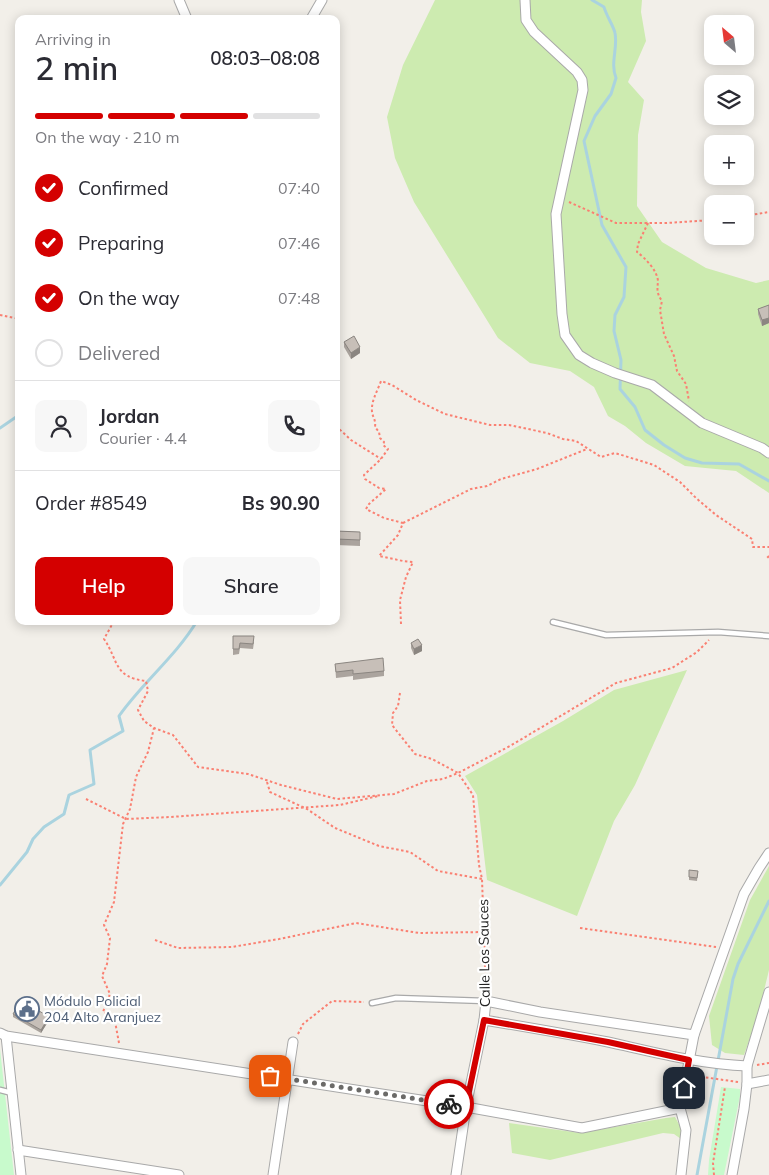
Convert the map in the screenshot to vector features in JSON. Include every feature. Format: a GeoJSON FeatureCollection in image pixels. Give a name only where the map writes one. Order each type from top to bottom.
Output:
{"type":"FeatureCollection","features":[{"type":"Feature","properties":{"kind":"street"},"geometry":{"type":"LineString","coordinates":[[179,0],[185,15]]}},
{"type":"Feature","properties":{"kind":"street"},"geometry":{"type":"LineString","coordinates":[[313,15],[322,0]]}},
{"type":"Feature","properties":{"kind":"street"},"geometry":{"type":"LineString","coordinates":[[525,0],[526,20],[534,32],[577,72],[582,80],[583,90],[556,214],[565,334],[579,355],[592,363],[652,385],[702,423],[762,448],[769,453]]}},
{"type":"Feature","properties":{"kind":"street"},"geometry":{"type":"LineString","coordinates":[[681,1175],[686,1130],[680,1108],[694,1035],[744,894],[758,868],[769,853]]}},
{"type":"Feature","properties":{"kind":"street"},"geometry":{"type":"LineString","coordinates":[[732,1175],[748,1084],[747,1066],[769,992]]}},
{"type":"Feature","properties":{"kind":"street"},"geometry":{"type":"LineString","coordinates":[[486,1001],[540,1012],[694,1035]]}},
{"type":"Feature","properties":{"kind":"street","name":"Calle Los Sauces"},"geometry":{"type":"LineString","coordinates":[[456,1175],[466,1106],[484,1020],[486,1001]]}},
{"type":"Feature","properties":{"kind":"street"},"geometry":{"type":"LineString","coordinates":[[484,1020],[608,1042],[688,1064],[711,1063],[747,1066]]}},
{"type":"Feature","properties":{"kind":"street"},"geometry":{"type":"LineString","coordinates":[[21,1175],[3,1034],[466,1106],[582,1128],[680,1108]]}},
{"type":"Feature","properties":{"kind":"street"},"geometry":{"type":"LineString","coordinates":[[273,1175],[294,1042]]}},
{"type":"Feature","properties":{"kind":"street"},"geometry":{"type":"LineString","coordinates":[[748,1084],[769,1080]]}},
{"type":"Feature","properties":{"kind":"street"},"geometry":{"type":"LineString","coordinates":[[18,1150],[179,1175]]}},
{"type":"Feature","properties":{"kind":"lane"},"geometry":{"type":"LineString","coordinates":[[553,622],[606,635],[718,632],[769,636]]}},
{"type":"Feature","properties":{"kind":"lane"},"geometry":{"type":"LineString","coordinates":[[372,1003],[396,998],[486,1001]]}},
{"type":"Feature","properties":{"kind":"lane"},"geometry":{"type":"LineString","coordinates":[[0,1090],[12,1093]]}},
{"type":"Feature","properties":{"kind":"path"},"geometry":{"type":"LineString","coordinates":[[559,198],[616,222],[704,221]]}},
{"type":"Feature","properties":{"kind":"path"},"geometry":{"type":"LineString","coordinates":[[754,214],[769,212]]}},
{"type":"Feature","properties":{"kind":"path"},"geometry":{"type":"LineString","coordinates":[[648,223],[638,244],[637,252],[644,258],[658,280],[656,286],[658,296],[662,301],[660,310],[664,334],[674,356],[676,371],[686,384],[689,400],[686,411]]}},
{"type":"Feature","properties":{"kind":"path"},"geometry":{"type":"LineString","coordinates":[[0,315],[15,318]]}},
{"type":"Feature","properties":{"kind":"path"},"geometry":{"type":"LineString","coordinates":[[403,523],[384,518],[366,508],[386,489],[379,488],[365,479],[364,475],[381,459],[388,449],[383,445],[384,442],[375,427],[376,420],[372,413],[372,401],[381,381],[445,414],[490,425],[509,425],[547,432],[563,439],[576,441],[601,456],[615,453],[654,465],[680,482],[716,515],[752,539],[754,547],[769,547]]}},
{"type":"Feature","properties":{"kind":"path"},"geometry":{"type":"LineString","coordinates":[[340,430],[351,440],[381,459]]}},
{"type":"Feature","properties":{"kind":"path"},"geometry":{"type":"LineString","coordinates":[[401,624],[400,600],[406,576],[413,562],[403,562],[379,556],[398,535],[403,523],[471,489],[487,486],[501,479],[537,469],[587,449]]}},
{"type":"Feature","properties":{"kind":"path"},"geometry":{"type":"LineString","coordinates":[[112,625],[104,639],[112,650],[116,666],[131,679],[146,681],[148,691],[138,710],[144,721],[154,728],[173,735],[198,767],[248,774],[281,785],[337,799],[394,794],[427,780],[443,779],[458,773],[510,746],[616,683],[672,668],[697,652],[718,632]]}},
{"type":"Feature","properties":{"kind":"path"},"geometry":{"type":"LineString","coordinates":[[400,692],[398,706],[393,713],[392,725],[415,754],[432,759],[458,773]]}},
{"type":"Feature","properties":{"kind":"path"},"geometry":{"type":"LineString","coordinates":[[120,1053],[114,1016],[103,1012],[110,994],[102,976],[107,964],[110,938],[104,926],[114,902],[123,824],[130,809],[136,777],[148,752],[154,728]]}},
{"type":"Feature","properties":{"kind":"path","name":"Calle Los Sauces"},"geometry":{"type":"LineString","coordinates":[[458,773],[473,796],[482,879],[486,1001]]}},
{"type":"Feature","properties":{"kind":"path"},"geometry":{"type":"LineString","coordinates":[[267,780],[270,792],[303,808],[336,828],[379,846],[410,852],[438,871],[482,879]]}},
{"type":"Feature","properties":{"kind":"path"},"geometry":{"type":"LineString","coordinates":[[86,799],[126,819],[340,805],[385,795]]}},
{"type":"Feature","properties":{"kind":"path"},"geometry":{"type":"LineString","coordinates":[[155,940],[178,948],[232,947],[356,923],[419,933],[462,934],[484,932]]}},
{"type":"Feature","properties":{"kind":"path"},"geometry":{"type":"LineString","coordinates":[[580,928],[725,948]]}},
{"type":"Feature","properties":{"kind":"path"},"geometry":{"type":"LineString","coordinates":[[294,1042],[303,1024],[332,1001],[372,1003]]}},
{"type":"Feature","properties":{"kind":"path"},"geometry":{"type":"LineString","coordinates":[[699,1076],[732,1081]]}},
{"type":"Feature","properties":{"kind":"path"},"geometry":{"type":"LineString","coordinates":[[714,1175],[713,1163],[725,1087]]}},
{"type":"Feature","properties":{"kind":"green space"},"geometry":{"type":"Polygon","coordinates":[[[435,0],[642,0],[641,12],[646,41],[628,82],[644,100],[638,135],[637,206],[662,242],[706,268],[756,283],[769,280],[769,493],[736,471],[685,466],[646,443],[625,426],[608,416],[594,387],[570,371],[530,363],[498,338],[414,202],[395,158],[387,117],[403,65],[435,0]]]}},
{"type":"Feature","properties":{"kind":"green space"},"geometry":{"type":"Polygon","coordinates":[[[687,670],[635,785],[614,821],[577,916],[487,880],[477,795],[465,776],[614,690],[687,670]]]}},
{"type":"Feature","properties":{"kind":"green space"},"geometry":{"type":"Polygon","coordinates":[[[769,866],[769,970],[758,1015],[744,1055],[725,1053],[712,1045],[709,1016],[750,900],[769,866]]]}},
{"type":"Feature","properties":{"kind":"green space"},"geometry":{"type":"Polygon","coordinates":[[[0,1049],[14,1175],[0,1175],[0,1049]]]}},
{"type":"Feature","properties":{"kind":"green space"},"geometry":{"type":"Polygon","coordinates":[[[721,1087],[740,1089],[740,1096],[724,1175],[708,1175],[709,1160],[721,1087]]]}},
{"type":"Feature","properties":{"kind":"green space"},"geometry":{"type":"Polygon","coordinates":[[[675,1117],[681,1128],[681,1139],[674,1134],[663,1133],[550,1160],[512,1153],[509,1123],[580,1133],[675,1117]]]}},
{"type":"Feature","properties":{"kind":"building"},"geometry":{"type":"Polygon","coordinates":[[[769,305],[769,318],[762,320],[758,309],[769,305]]]}},
{"type":"Feature","properties":{"kind":"building"},"geometry":{"type":"Polygon","coordinates":[[[354,336],[360,347],[351,353],[344,342],[354,336]]]}},
{"type":"Feature","properties":{"kind":"building"},"geometry":{"type":"Polygon","coordinates":[[[340,531],[360,532],[360,540],[340,539],[340,531]]]}},
{"type":"Feature","properties":{"kind":"building"},"geometry":{"type":"Polygon","coordinates":[[[233,636],[254,636],[253,644],[240,643],[239,649],[233,649],[233,636]]]}},
{"type":"Feature","properties":{"kind":"building"},"geometry":{"type":"Polygon","coordinates":[[[418,639],[422,645],[414,649],[411,643],[418,639]]]}},
{"type":"Feature","properties":{"kind":"building"},"geometry":{"type":"Polygon","coordinates":[[[383,658],[384,671],[353,674],[353,670],[336,672],[335,664],[383,658]]]}},
{"type":"Feature","properties":{"kind":"building"},"geometry":{"type":"Polygon","coordinates":[[[689,870],[698,871],[697,878],[689,877],[689,870]]]}},
{"type":"Feature","properties":{"kind":"building"},"geometry":{"type":"Polygon","coordinates":[[[21,1000],[49,1017],[41,1030],[13,1014],[21,1000]]]}},
{"type":"Feature","properties":{"kind":"waterway"},"geometry":{"type":"LineString","coordinates":[[592,0],[604,7],[616,39],[614,67],[616,78],[611,94],[595,116],[584,141],[602,225],[626,267],[624,297],[615,315],[614,331],[621,360],[620,389],[635,407],[645,430],[685,458],[702,463],[739,464],[769,481]]}},
{"type":"Feature","properties":{"kind":"waterway"},"geometry":{"type":"LineString","coordinates":[[0,428],[15,418]]}},
{"type":"Feature","properties":{"kind":"waterway"},"geometry":{"type":"LineString","coordinates":[[0,885],[27,852],[33,839],[44,827],[64,814],[69,795],[94,784],[90,750],[123,731],[119,716],[195,625]]}},
{"type":"Feature","properties":{"kind":"waterway"},"geometry":{"type":"LineString","coordinates":[[697,1175],[733,979],[738,964],[769,901]]}},
{"type":"Feature","properties":{"kind":"way so far"},"geometry":{"type":"LineString","coordinates":[[270,1076],[449,1104]]}},
{"type":"Feature","properties":{"kind":"place","name":"Módulo Policial 204 Alto Aranjuez"},"geometry":{"type":"Point","coordinates":[27,1009]}},
{"type":"Feature","properties":{"kind":"route"},"geometry":{"type":"LineString","coordinates":[[449,1104],[466,1106],[484,1020],[608,1042],[689,1060],[684,1088]]}}]}
